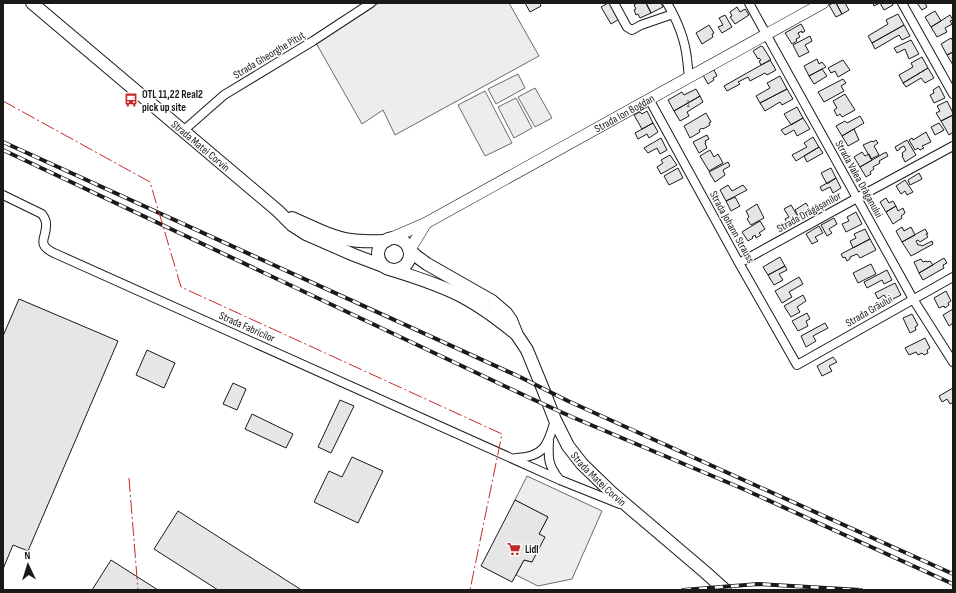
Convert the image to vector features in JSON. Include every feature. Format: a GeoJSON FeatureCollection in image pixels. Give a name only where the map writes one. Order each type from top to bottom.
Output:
{"type":"FeatureCollection","features":[{"type":"Feature","properties":{"kind":"main road","name":"Strada Matei Corvin"},"geometry":{"type":"LineString","coordinates":[[32,3],[292,225],[306,234],[354,255],[436,285],[464,298],[518,334]]}},
{"type":"Feature","properties":{"kind":"main road","name":"Strada Ion Bogdan"},"geometry":{"type":"LineString","coordinates":[[387,240],[426,223],[823,3]]}},
{"type":"Feature","properties":{"kind":"main road","name":"Strada Matei Corvin"},"geometry":{"type":"LineString","coordinates":[[278,212],[342,238],[363,242],[387,240]]}},
{"type":"Feature","properties":{"kind":"main road","name":"Strada Ion Bogdan"},"geometry":{"type":"LineString","coordinates":[[409,249],[426,223]]}},
{"type":"Feature","properties":{"kind":"main road"},"geometry":{"type":"LineString","coordinates":[[394,238],[406,244],[409,249],[409,261],[402,268],[388,268],[380,262],[378,256],[381,246],[387,240],[394,238]]}},
{"type":"Feature","properties":{"kind":"main road","name":"Strada Matei Corvin"},"geometry":{"type":"LineString","coordinates":[[409,249],[427,264],[492,301],[506,313],[527,350],[555,420],[568,446],[582,464],[630,508],[725,590]]}},
{"type":"Feature","properties":{"kind":"street","name":"Strada Gheorghe Pituț"},"geometry":{"type":"LineString","coordinates":[[183,131],[224,95],[313,41],[371,3]]}},
{"type":"Feature","properties":{"kind":"street"},"geometry":{"type":"LineString","coordinates":[[614,3],[627,27],[632,30],[641,25],[673,14]]}},
{"type":"Feature","properties":{"kind":"street"},"geometry":{"type":"LineString","coordinates":[[667,3],[683,37],[688,59],[688,77]]}},
{"type":"Feature","properties":{"kind":"street","name":"Strada Valea Drăganului"},"geometry":{"type":"LineString","coordinates":[[749,3],[913,299],[953,362]]}},
{"type":"Feature","properties":{"kind":"street"},"geometry":{"type":"LineString","coordinates":[[902,3],[953,94]]}},
{"type":"Feature","properties":{"kind":"street","name":"Strada Johann Strauss"},"geometry":{"type":"LineString","coordinates":[[649,99],[797,365]]}},
{"type":"Feature","properties":{"kind":"street","name":"Strada Drăgășanilor"},"geometry":{"type":"LineString","coordinates":[[739,263],[953,146]]}},
{"type":"Feature","properties":{"kind":"street","name":"Strada Fabricilor"},"geometry":{"type":"LineString","coordinates":[[3,195],[42,214],[47,224],[43,240],[44,246],[47,250],[514,458],[560,480],[630,508]]}},
{"type":"Feature","properties":{"kind":"street","name":"Strada Grâului"},"geometry":{"type":"LineString","coordinates":[[797,365],[953,276]]}},
{"type":"Feature","properties":{"kind":"street"},"geometry":{"type":"LineString","coordinates":[[555,420],[549,440],[548,454],[549,463],[552,470],[560,480]]}},
{"type":"Feature","properties":{"kind":"street"},"geometry":{"type":"LineString","coordinates":[[514,458],[524,458],[539,453],[549,440]]}},
{"type":"Feature","properties":{"kind":"shaded area"},"geometry":{"type":"Polygon","coordinates":[[[379,3],[509,3],[539,56],[395,135],[383,110],[362,124],[316,43],[379,3]]]}},
{"type":"Feature","properties":{"kind":"shaded area"},"geometry":{"type":"Polygon","coordinates":[[[518,74],[525,88],[496,104],[488,89],[518,74]]]}},
{"type":"Feature","properties":{"kind":"shaded area"},"geometry":{"type":"Polygon","coordinates":[[[535,88],[552,118],[535,127],[518,97],[535,88]]]}},
{"type":"Feature","properties":{"kind":"shaded area"},"geometry":{"type":"Polygon","coordinates":[[[485,91],[512,143],[485,156],[458,105],[485,91]]]}},
{"type":"Feature","properties":{"kind":"shaded area"},"geometry":{"type":"Polygon","coordinates":[[[516,98],[532,128],[514,138],[498,107],[516,98]]]}},
{"type":"Feature","properties":{"kind":"shaded area"},"geometry":{"type":"Polygon","coordinates":[[[527,476],[602,511],[572,579],[538,586],[516,575],[524,560],[532,562],[539,534],[548,517],[515,500],[527,476]]]}},
{"type":"Feature","properties":{"kind":"building"},"geometry":{"type":"Polygon","coordinates":[[[525,3],[540,3],[541,6],[530,12],[525,3]]]}},
{"type":"Feature","properties":{"kind":"building"},"geometry":{"type":"Polygon","coordinates":[[[608,3],[612,3],[621,18],[611,24],[601,7],[608,3]]]}},
{"type":"Feature","properties":{"kind":"building"},"geometry":{"type":"Polygon","coordinates":[[[637,3],[646,3],[651,13],[640,18],[638,14],[636,15],[634,10],[636,9],[634,5],[637,3]]]}},
{"type":"Feature","properties":{"kind":"building"},"geometry":{"type":"Polygon","coordinates":[[[646,3],[661,3],[663,7],[651,13],[646,3]]]}},
{"type":"Feature","properties":{"kind":"building"},"geometry":{"type":"Polygon","coordinates":[[[836,3],[842,14],[836,17],[829,5],[836,3]]]}},
{"type":"Feature","properties":{"kind":"building"},"geometry":{"type":"Polygon","coordinates":[[[836,3],[845,3],[849,10],[842,14],[836,3]]]}},
{"type":"Feature","properties":{"kind":"building"},"geometry":{"type":"Polygon","coordinates":[[[873,3],[880,3],[874,6],[873,3]]]}},
{"type":"Feature","properties":{"kind":"building"},"geometry":{"type":"Polygon","coordinates":[[[880,3],[892,3],[893,5],[884,10],[880,3]]]}},
{"type":"Feature","properties":{"kind":"building"},"geometry":{"type":"Polygon","coordinates":[[[917,3],[925,3],[927,7],[922,10],[917,3]]]}},
{"type":"Feature","properties":{"kind":"building"},"geometry":{"type":"Polygon","coordinates":[[[737,7],[740,12],[745,9],[749,15],[735,24],[730,17],[732,16],[730,12],[737,7]]]}},
{"type":"Feature","properties":{"kind":"building"},"geometry":{"type":"Polygon","coordinates":[[[935,11],[941,21],[931,27],[925,17],[935,11]]]}},
{"type":"Feature","properties":{"kind":"building"},"geometry":{"type":"Polygon","coordinates":[[[898,14],[904,25],[872,43],[868,36],[888,24],[886,20],[898,14]]]}},
{"type":"Feature","properties":{"kind":"building"},"geometry":{"type":"Polygon","coordinates":[[[725,15],[732,27],[722,33],[718,27],[723,25],[719,18],[725,15]]]}},
{"type":"Feature","properties":{"kind":"building"},"geometry":{"type":"Polygon","coordinates":[[[950,15],[953,20],[950,21],[952,24],[945,28],[947,32],[937,37],[931,27],[950,15]]]}},
{"type":"Feature","properties":{"kind":"building"},"geometry":{"type":"Polygon","coordinates":[[[801,24],[805,31],[798,33],[800,37],[792,44],[785,33],[801,24]]]}},
{"type":"Feature","properties":{"kind":"building"},"geometry":{"type":"Polygon","coordinates":[[[709,25],[714,33],[712,34],[713,37],[702,44],[696,33],[709,25]]]}},
{"type":"Feature","properties":{"kind":"building"},"geometry":{"type":"Polygon","coordinates":[[[904,25],[910,36],[902,40],[899,35],[875,49],[872,43],[904,25]]]}},
{"type":"Feature","properties":{"kind":"building"},"geometry":{"type":"Polygon","coordinates":[[[810,36],[812,41],[805,45],[809,52],[799,57],[793,45],[810,36]]]}},
{"type":"Feature","properties":{"kind":"building"},"geometry":{"type":"Polygon","coordinates":[[[951,38],[953,41],[953,52],[947,55],[941,44],[951,38]]]}},
{"type":"Feature","properties":{"kind":"building"},"geometry":{"type":"Polygon","coordinates":[[[911,40],[919,54],[909,59],[905,49],[897,53],[894,48],[911,40]]]}},
{"type":"Feature","properties":{"kind":"building"},"geometry":{"type":"Polygon","coordinates":[[[761,46],[771,60],[761,65],[759,61],[761,60],[759,58],[758,59],[753,51],[761,46]]]}},
{"type":"Feature","properties":{"kind":"building"},"geometry":{"type":"Polygon","coordinates":[[[953,52],[953,65],[947,55],[953,52]]]}},
{"type":"Feature","properties":{"kind":"building"},"geometry":{"type":"Polygon","coordinates":[[[922,57],[928,68],[903,83],[899,75],[913,67],[911,63],[922,57]]]}},
{"type":"Feature","properties":{"kind":"building"},"geometry":{"type":"Polygon","coordinates":[[[817,59],[819,64],[822,62],[826,67],[809,76],[804,66],[817,59]]]}},
{"type":"Feature","properties":{"kind":"building"},"geometry":{"type":"Polygon","coordinates":[[[770,60],[776,70],[767,75],[765,73],[750,81],[748,77],[738,82],[740,84],[727,91],[724,86],[770,60]]]}},
{"type":"Feature","properties":{"kind":"building"},"geometry":{"type":"Polygon","coordinates":[[[843,60],[850,70],[838,77],[835,71],[831,73],[828,68],[843,60]]]}},
{"type":"Feature","properties":{"kind":"building"},"geometry":{"type":"Polygon","coordinates":[[[928,68],[934,78],[925,83],[921,78],[906,87],[903,83],[928,68]]]}},
{"type":"Feature","properties":{"kind":"building"},"geometry":{"type":"Polygon","coordinates":[[[822,69],[827,76],[814,84],[809,76],[822,69]]]}},
{"type":"Feature","properties":{"kind":"building"},"geometry":{"type":"Polygon","coordinates":[[[714,70],[717,76],[708,84],[703,75],[714,70]]]}},
{"type":"Feature","properties":{"kind":"building"},"geometry":{"type":"Polygon","coordinates":[[[780,76],[787,89],[760,103],[756,96],[770,88],[767,83],[780,76]]]}},
{"type":"Feature","properties":{"kind":"building"},"geometry":{"type":"Polygon","coordinates":[[[843,79],[846,83],[841,86],[844,91],[824,102],[818,92],[843,79]]]}},
{"type":"Feature","properties":{"kind":"building"},"geometry":{"type":"Polygon","coordinates":[[[939,86],[945,98],[934,103],[930,95],[934,93],[933,90],[939,86]]]}},
{"type":"Feature","properties":{"kind":"building"},"geometry":{"type":"Polygon","coordinates":[[[696,89],[700,96],[674,111],[668,100],[682,92],[684,95],[696,89]]]}},
{"type":"Feature","properties":{"kind":"building"},"geometry":{"type":"Polygon","coordinates":[[[787,89],[793,99],[782,105],[780,102],[765,111],[760,103],[787,89]]]}},
{"type":"Feature","properties":{"kind":"building"},"geometry":{"type":"Polygon","coordinates":[[[845,94],[855,110],[842,117],[840,114],[837,116],[834,110],[837,108],[833,101],[845,94]]]}},
{"type":"Feature","properties":{"kind":"building"},"geometry":{"type":"Polygon","coordinates":[[[700,96],[703,102],[687,112],[689,116],[680,121],[674,111],[700,96]]]}},
{"type":"Feature","properties":{"kind":"building"},"geometry":{"type":"Polygon","coordinates":[[[947,101],[953,115],[941,121],[936,113],[940,111],[937,106],[947,101]]]}},
{"type":"Feature","properties":{"kind":"building"},"geometry":{"type":"Polygon","coordinates":[[[797,107],[803,118],[791,125],[784,114],[797,107]]]}},
{"type":"Feature","properties":{"kind":"building"},"geometry":{"type":"Polygon","coordinates":[[[647,111],[653,123],[642,129],[634,115],[640,112],[642,114],[647,111]]]}},
{"type":"Feature","properties":{"kind":"building"},"geometry":{"type":"Polygon","coordinates":[[[706,113],[711,122],[709,123],[710,125],[703,129],[702,128],[699,130],[700,132],[690,138],[684,126],[706,113]]]}},
{"type":"Feature","properties":{"kind":"building"},"geometry":{"type":"Polygon","coordinates":[[[953,115],[953,132],[949,135],[941,121],[953,115]]]}},
{"type":"Feature","properties":{"kind":"building"},"geometry":{"type":"Polygon","coordinates":[[[860,116],[864,123],[842,136],[836,126],[845,121],[847,123],[860,116]]]}},
{"type":"Feature","properties":{"kind":"building"},"geometry":{"type":"Polygon","coordinates":[[[803,118],[810,129],[797,136],[794,130],[785,135],[781,130],[803,118]]]}},
{"type":"Feature","properties":{"kind":"building"},"geometry":{"type":"Polygon","coordinates":[[[653,123],[658,132],[649,138],[647,134],[638,139],[635,133],[653,123]]]}},
{"type":"Feature","properties":{"kind":"building"},"geometry":{"type":"Polygon","coordinates":[[[939,123],[944,130],[935,135],[931,127],[939,123]]]}},
{"type":"Feature","properties":{"kind":"building"},"geometry":{"type":"Polygon","coordinates":[[[854,129],[859,140],[848,146],[842,136],[854,129]]]}},
{"type":"Feature","properties":{"kind":"building"},"geometry":{"type":"Polygon","coordinates":[[[926,132],[931,142],[922,146],[924,148],[920,150],[918,148],[915,150],[909,140],[912,138],[913,140],[926,132]]]}},
{"type":"Feature","properties":{"kind":"building"},"geometry":{"type":"Polygon","coordinates":[[[707,135],[709,139],[705,141],[705,143],[707,148],[699,153],[693,142],[707,135]]]}},
{"type":"Feature","properties":{"kind":"building"},"geometry":{"type":"Polygon","coordinates":[[[813,137],[819,147],[796,161],[792,155],[807,147],[804,143],[813,137]]]}},
{"type":"Feature","properties":{"kind":"building"},"geometry":{"type":"Polygon","coordinates":[[[661,138],[667,150],[660,154],[657,148],[648,153],[644,148],[661,138]]]}},
{"type":"Feature","properties":{"kind":"building"},"geometry":{"type":"Polygon","coordinates":[[[876,140],[878,143],[874,146],[879,155],[871,159],[863,145],[876,140]]]}},
{"type":"Feature","properties":{"kind":"building"},"geometry":{"type":"Polygon","coordinates":[[[907,140],[916,155],[905,162],[902,156],[902,153],[906,150],[904,146],[897,151],[895,147],[907,140]]]}},
{"type":"Feature","properties":{"kind":"building"},"geometry":{"type":"Polygon","coordinates":[[[819,147],[823,153],[807,162],[804,156],[819,147]]]}},
{"type":"Feature","properties":{"kind":"building"},"geometry":{"type":"Polygon","coordinates":[[[710,150],[714,157],[718,154],[723,163],[709,171],[700,156],[710,150]]]}},
{"type":"Feature","properties":{"kind":"building"},"geometry":{"type":"Polygon","coordinates":[[[862,152],[865,156],[869,154],[872,160],[860,167],[854,157],[862,152]]]}},
{"type":"Feature","properties":{"kind":"building"},"geometry":{"type":"Polygon","coordinates":[[[886,152],[888,156],[879,161],[880,163],[873,167],[874,169],[870,172],[871,174],[866,177],[860,167],[886,152]]]}},
{"type":"Feature","properties":{"kind":"building"},"geometry":{"type":"Polygon","coordinates":[[[670,155],[677,165],[661,174],[657,167],[663,163],[661,160],[670,155]]]}},
{"type":"Feature","properties":{"kind":"building"},"geometry":{"type":"Polygon","coordinates":[[[728,162],[730,166],[723,170],[725,175],[715,182],[709,172],[728,162]]]}},
{"type":"Feature","properties":{"kind":"building"},"geometry":{"type":"Polygon","coordinates":[[[678,168],[683,178],[669,185],[664,176],[678,168]]]}},
{"type":"Feature","properties":{"kind":"building"},"geometry":{"type":"Polygon","coordinates":[[[831,168],[836,178],[827,184],[821,173],[831,168]]]}},
{"type":"Feature","properties":{"kind":"building"},"geometry":{"type":"Polygon","coordinates":[[[919,173],[922,179],[910,185],[908,180],[919,173]]]}},
{"type":"Feature","properties":{"kind":"building"},"geometry":{"type":"Polygon","coordinates":[[[836,178],[841,188],[833,193],[830,187],[822,191],[820,187],[836,178]]]}},
{"type":"Feature","properties":{"kind":"building"},"geometry":{"type":"Polygon","coordinates":[[[905,180],[913,192],[907,195],[905,191],[901,194],[896,186],[905,180]]]}},
{"type":"Feature","properties":{"kind":"building"},"geometry":{"type":"Polygon","coordinates":[[[728,185],[732,191],[743,185],[747,190],[726,201],[720,190],[728,185]]]}},
{"type":"Feature","properties":{"kind":"building"},"geometry":{"type":"Polygon","coordinates":[[[735,197],[740,206],[731,211],[726,201],[735,197]]]}},
{"type":"Feature","properties":{"kind":"building"},"geometry":{"type":"Polygon","coordinates":[[[886,198],[889,203],[893,201],[896,206],[886,212],[880,202],[886,198]]]}},
{"type":"Feature","properties":{"kind":"building"},"geometry":{"type":"Polygon","coordinates":[[[806,203],[811,211],[799,218],[795,210],[806,203]]]}},
{"type":"Feature","properties":{"kind":"building"},"geometry":{"type":"Polygon","coordinates":[[[757,204],[764,218],[751,225],[747,219],[749,217],[746,211],[757,204]]]}},
{"type":"Feature","properties":{"kind":"building"},"geometry":{"type":"Polygon","coordinates":[[[791,205],[799,218],[788,224],[785,219],[789,217],[784,209],[791,205]]]}},
{"type":"Feature","properties":{"kind":"building"},"geometry":{"type":"Polygon","coordinates":[[[896,206],[898,211],[903,208],[905,213],[901,216],[902,218],[893,224],[886,212],[896,206]]]}},
{"type":"Feature","properties":{"kind":"building"},"geometry":{"type":"Polygon","coordinates":[[[856,212],[862,224],[846,232],[842,224],[849,221],[847,217],[856,212]]]}},
{"type":"Feature","properties":{"kind":"building"},"geometry":{"type":"Polygon","coordinates":[[[834,218],[837,224],[829,229],[832,233],[827,236],[821,225],[834,218]]]}},
{"type":"Feature","properties":{"kind":"building"},"geometry":{"type":"Polygon","coordinates":[[[760,221],[765,229],[759,233],[761,235],[756,238],[755,235],[748,241],[742,232],[760,221]]]}},
{"type":"Feature","properties":{"kind":"building"},"geometry":{"type":"Polygon","coordinates":[[[819,226],[823,233],[815,237],[818,241],[812,244],[806,234],[819,226]]]}},
{"type":"Feature","properties":{"kind":"building"},"geometry":{"type":"Polygon","coordinates":[[[902,227],[904,231],[911,227],[915,235],[902,242],[896,231],[902,227]]]}},
{"type":"Feature","properties":{"kind":"building"},"geometry":{"type":"Polygon","coordinates":[[[865,229],[870,239],[853,248],[850,241],[856,238],[854,234],[865,229]]]}},
{"type":"Feature","properties":{"kind":"building"},"geometry":{"type":"Polygon","coordinates":[[[925,229],[928,237],[920,242],[918,240],[916,241],[918,245],[922,246],[932,241],[933,244],[911,256],[902,242],[925,229]]]}},
{"type":"Feature","properties":{"kind":"building"},"geometry":{"type":"Polygon","coordinates":[[[870,239],[876,250],[860,258],[857,254],[850,257],[847,261],[845,257],[843,258],[841,254],[870,239]]]}},
{"type":"Feature","properties":{"kind":"building"},"geometry":{"type":"Polygon","coordinates":[[[780,257],[785,266],[768,275],[763,267],[780,257]]]}},
{"type":"Feature","properties":{"kind":"building"},"geometry":{"type":"Polygon","coordinates":[[[944,258],[947,263],[943,265],[944,268],[923,280],[919,273],[944,258]]]}},
{"type":"Feature","properties":{"kind":"building"},"geometry":{"type":"Polygon","coordinates":[[[921,259],[923,262],[930,261],[933,265],[919,273],[914,262],[921,259]]]}},
{"type":"Feature","properties":{"kind":"building"},"geometry":{"type":"Polygon","coordinates":[[[871,264],[876,274],[858,283],[853,273],[871,264]]]}},
{"type":"Feature","properties":{"kind":"building"},"geometry":{"type":"Polygon","coordinates":[[[785,266],[787,270],[779,274],[783,280],[774,285],[768,275],[785,266]]]}},
{"type":"Feature","properties":{"kind":"building"},"geometry":{"type":"Polygon","coordinates":[[[887,270],[892,280],[884,284],[882,280],[867,288],[864,282],[887,270]]]}},
{"type":"Feature","properties":{"kind":"building"},"geometry":{"type":"Polygon","coordinates":[[[799,277],[803,284],[789,292],[792,297],[782,303],[775,291],[799,277]]]}},
{"type":"Feature","properties":{"kind":"building"},"geometry":{"type":"Polygon","coordinates":[[[895,283],[901,295],[891,300],[889,296],[886,298],[884,295],[878,299],[875,293],[895,283]]]}},
{"type":"Feature","properties":{"kind":"building"},"geometry":{"type":"Polygon","coordinates":[[[946,291],[951,301],[945,308],[944,306],[939,308],[934,298],[946,291]]]}},
{"type":"Feature","properties":{"kind":"building"},"geometry":{"type":"Polygon","coordinates":[[[803,295],[806,301],[797,307],[800,312],[791,317],[784,306],[803,295]]]}},
{"type":"Feature","properties":{"kind":"building"},"geometry":{"type":"Polygon","coordinates":[[[19,299],[118,341],[28,551],[13,545],[3,569],[3,336],[19,299]]]}},
{"type":"Feature","properties":{"kind":"building"},"geometry":{"type":"Polygon","coordinates":[[[953,309],[953,323],[949,326],[943,315],[953,309]]]}},
{"type":"Feature","properties":{"kind":"building"},"geometry":{"type":"Polygon","coordinates":[[[807,313],[810,319],[806,321],[808,326],[798,331],[792,321],[807,313]]]}},
{"type":"Feature","properties":{"kind":"building"},"geometry":{"type":"Polygon","coordinates":[[[912,314],[918,325],[915,327],[916,330],[910,333],[903,318],[912,314]]]}},
{"type":"Feature","properties":{"kind":"building"},"geometry":{"type":"Polygon","coordinates":[[[825,323],[828,328],[813,336],[816,341],[806,347],[801,336],[825,323]]]}},
{"type":"Feature","properties":{"kind":"building"},"geometry":{"type":"Polygon","coordinates":[[[925,338],[930,348],[927,350],[928,353],[918,355],[916,352],[909,355],[905,348],[925,338]]]}},
{"type":"Feature","properties":{"kind":"building"},"geometry":{"type":"Polygon","coordinates":[[[147,350],[175,363],[164,388],[136,375],[147,350]]]}},
{"type":"Feature","properties":{"kind":"building"},"geometry":{"type":"Polygon","coordinates":[[[833,357],[837,362],[829,366],[832,371],[822,376],[817,366],[833,357]]]}},
{"type":"Feature","properties":{"kind":"building"},"geometry":{"type":"Polygon","coordinates":[[[233,383],[246,389],[237,410],[223,404],[233,383]]]}},
{"type":"Feature","properties":{"kind":"building"},"geometry":{"type":"Polygon","coordinates":[[[953,388],[953,402],[950,404],[947,399],[942,402],[939,396],[953,388]]]}},
{"type":"Feature","properties":{"kind":"building"},"geometry":{"type":"Polygon","coordinates":[[[340,400],[354,406],[331,453],[318,447],[340,400]]]}},
{"type":"Feature","properties":{"kind":"building"},"geometry":{"type":"Polygon","coordinates":[[[252,414],[293,434],[286,448],[245,429],[252,414]]]}},
{"type":"Feature","properties":{"kind":"building"},"geometry":{"type":"Polygon","coordinates":[[[352,457],[383,471],[358,523],[314,502],[329,471],[342,477],[352,457]]]}},
{"type":"Feature","properties":{"kind":"building","name":"Lidl"},"geometry":{"type":"Polygon","coordinates":[[[515,500],[548,517],[539,534],[545,537],[532,562],[524,560],[512,582],[481,566],[515,500]]]}},
{"type":"Feature","properties":{"kind":"building"},"geometry":{"type":"Polygon","coordinates":[[[178,511],[300,589],[218,590],[154,549],[178,511]]]}},
{"type":"Feature","properties":{"kind":"building"},"geometry":{"type":"Polygon","coordinates":[[[111,560],[158,590],[92,590],[111,560]]]}},
{"type":"Feature","properties":{"kind":"railway"},"geometry":{"type":"LineString","coordinates":[[3,142],[520,377],[568,401],[953,574]]}},
{"type":"Feature","properties":{"kind":"railway"},"geometry":{"type":"LineString","coordinates":[[3,150],[530,398],[741,488],[953,584]]}},
{"type":"Feature","properties":{"kind":"railway"},"geometry":{"type":"LineString","coordinates":[[683,590],[758,584],[861,590]]}},
{"type":"Feature","properties":{"kind":"power"},"geometry":{"type":"LineString","coordinates":[[3,101],[150,182],[181,287],[502,434],[470,590]]}},
{"type":"Feature","properties":{"kind":"power"},"geometry":{"type":"LineString","coordinates":[[129,478],[138,590]]}},
{"type":"Feature","properties":{"kind":"place","name":"OTL 11,22 Real2 pick up site"},"geometry":{"type":"Point","coordinates":[131,100]}},
{"type":"Feature","properties":{"kind":"place","name":"Lidl"},"geometry":{"type":"Point","coordinates":[514,549]}}]}
